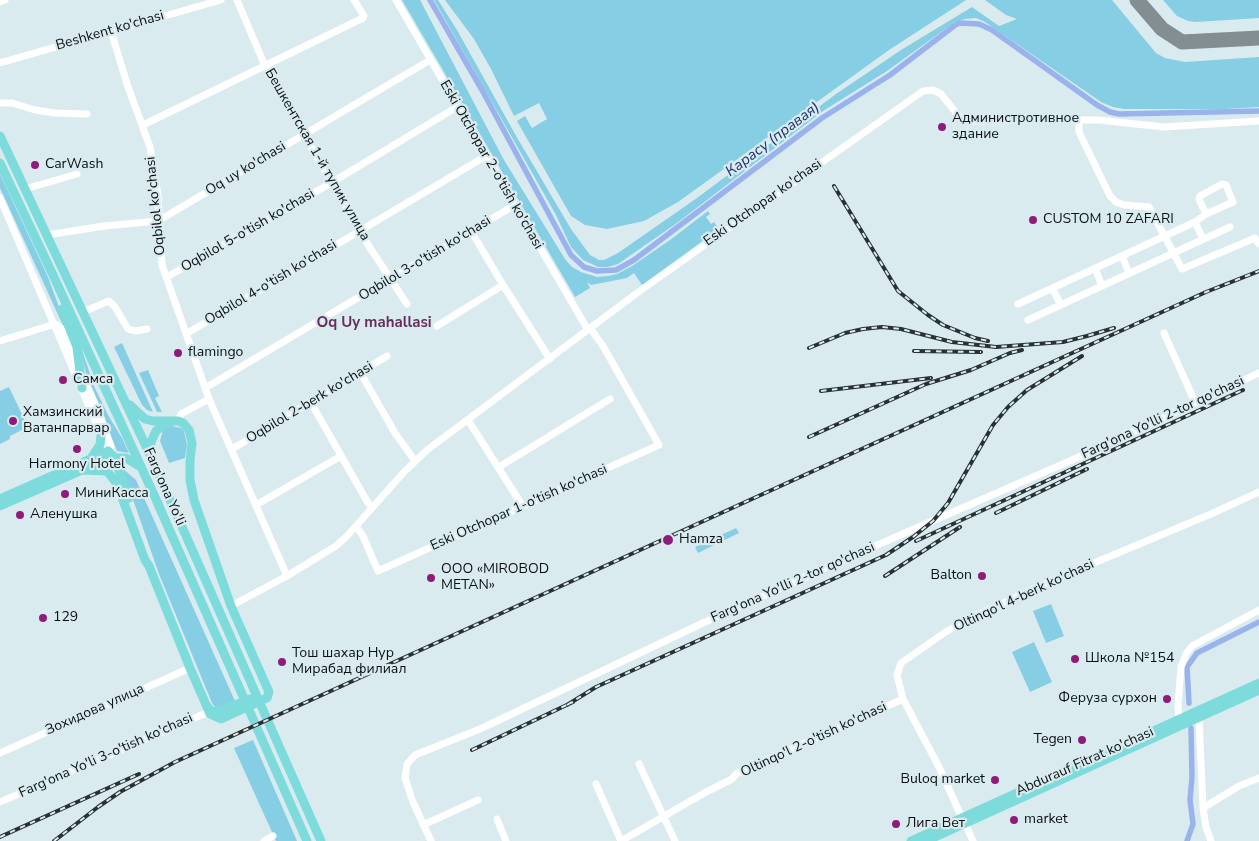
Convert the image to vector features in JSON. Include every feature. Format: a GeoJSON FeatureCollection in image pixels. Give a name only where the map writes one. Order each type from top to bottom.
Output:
{"type":"FeatureCollection","features":[{"type":"Feature","properties":{"kind":"main road","name":"Farg'ona Yo'li"},"geometry":{"type":"LineString","coordinates":[[0,136],[166,489],[321,841]]}},
{"type":"Feature","properties":{"kind":"main road","name":"Farg'ona Yo'li"},"geometry":{"type":"LineString","coordinates":[[0,163],[154,495],[307,841]]}},
{"type":"Feature","properties":{"kind":"main road"},"geometry":{"type":"LineString","coordinates":[[53,275],[62,308],[77,348],[82,388]]}},
{"type":"Feature","properties":{"kind":"main road"},"geometry":{"type":"LineString","coordinates":[[111,456],[117,484],[145,560],[209,709],[221,712],[258,696],[264,691],[266,684],[232,606],[192,491],[190,471],[192,443],[190,433],[186,426],[178,421],[153,421],[145,419],[123,397]]}},
{"type":"Feature","properties":{"kind":"main road"},"geometry":{"type":"LineString","coordinates":[[152,459],[150,453],[151,442],[156,431],[167,424],[178,421]]}},
{"type":"Feature","properties":{"kind":"main road"},"geometry":{"type":"LineString","coordinates":[[92,457],[100,445],[101,436]]}},
{"type":"Feature","properties":{"kind":"main road"},"geometry":{"type":"LineString","coordinates":[[0,506],[111,456]]}},
{"type":"Feature","properties":{"kind":"main road"},"geometry":{"type":"LineString","coordinates":[[111,456],[149,558],[149,566]]}},
{"type":"Feature","properties":{"kind":"main road"},"geometry":{"type":"LineString","coordinates":[[0,499],[92,457],[124,457],[130,459],[142,469]]}},
{"type":"Feature","properties":{"kind":"main road"},"geometry":{"type":"LineString","coordinates":[[83,470],[107,471],[117,484]]}},
{"type":"Feature","properties":{"kind":"main road","name":"Abdurauf Fitrat ko'chasi"},"geometry":{"type":"LineString","coordinates":[[1197,716],[1259,683]]}},
{"type":"Feature","properties":{"kind":"main road","name":"Abdurauf Fitrat ko'chasi"},"geometry":{"type":"LineString","coordinates":[[926,841],[964,821],[1183,720],[1259,690]]}},
{"type":"Feature","properties":{"kind":"main road","name":"Abdurauf Fitrat ko'chasi"},"geometry":{"type":"LineString","coordinates":[[911,841],[964,821]]}},
{"type":"Feature","properties":{"kind":"street"},"geometry":{"type":"LineString","coordinates":[[0,2],[5,0]]}},
{"type":"Feature","properties":{"kind":"street","name":"Beshkent ko'chasi"},"geometry":{"type":"LineString","coordinates":[[0,63],[221,0]]}},
{"type":"Feature","properties":{"kind":"street","name":"Бешкентская 1-й тупик улица"},"geometry":{"type":"LineString","coordinates":[[237,0],[265,66],[303,134],[359,230],[407,304]]}},
{"type":"Feature","properties":{"kind":"street"},"geometry":{"type":"LineString","coordinates":[[143,125],[363,18],[364,16],[354,0]]}},
{"type":"Feature","properties":{"kind":"street","name":"Eski Otchopar 2-o'tish ko'chasi"},"geometry":{"type":"LineString","coordinates":[[396,0],[457,107],[589,329],[603,346],[659,445]]}},
{"type":"Feature","properties":{"kind":"street","name":"Oqbilol ko'chasi"},"geometry":{"type":"LineString","coordinates":[[111,31],[127,84],[150,147],[158,195],[162,265],[209,399],[287,576]]}},
{"type":"Feature","properties":{"kind":"street","name":"Oq uy ko'chasi"},"geometry":{"type":"LineString","coordinates":[[47,235],[104,226],[158,221],[430,60]]}},
{"type":"Feature","properties":{"kind":"street","name":"Eski Otchopar ko'chasi"},"geometry":{"type":"LineString","coordinates":[[232,606],[287,576],[341,542],[414,461],[645,287],[923,91],[933,90],[941,94],[962,120],[1098,120],[1164,127],[1259,122]]}},
{"type":"Feature","properties":{"kind":"street"},"geometry":{"type":"LineString","coordinates":[[0,103],[12,103],[35,110],[55,113],[87,114]]}},
{"type":"Feature","properties":{"kind":"street","name":"Oqbilol 5-o'tish ko'chasi"},"geometry":{"type":"LineString","coordinates":[[167,277],[331,183],[457,107]]}},
{"type":"Feature","properties":{"kind":"street"},"geometry":{"type":"LineString","coordinates":[[1079,120],[1079,132],[1110,196],[1116,202],[1124,205],[1149,207],[1182,269],[1255,238],[1259,244]]}},
{"type":"Feature","properties":{"kind":"street","name":"Oqbilol 4-o'tish ko'chasi"},"geometry":{"type":"LineString","coordinates":[[186,334],[486,156]]}},
{"type":"Feature","properties":{"kind":"street"},"geometry":{"type":"LineString","coordinates":[[25,189],[76,174]]}},
{"type":"Feature","properties":{"kind":"street"},"geometry":{"type":"LineString","coordinates":[[1018,304],[1195,222],[1206,214],[1233,202],[1226,185],[1222,184],[1200,196],[1199,199],[1206,214]]}},
{"type":"Feature","properties":{"kind":"street"},"geometry":{"type":"LineString","coordinates":[[0,198],[111,456]]}},
{"type":"Feature","properties":{"kind":"street","name":"Oqbilol 3-o'tish ko'chasi"},"geometry":{"type":"LineString","coordinates":[[206,388],[515,205]]}},
{"type":"Feature","properties":{"kind":"street"},"geometry":{"type":"LineString","coordinates":[[1195,222],[1203,240]]}},
{"type":"Feature","properties":{"kind":"street"},"geometry":{"type":"LineString","coordinates":[[1028,320],[1230,227]]}},
{"type":"Feature","properties":{"kind":"street"},"geometry":{"type":"LineString","coordinates":[[471,231],[550,359]]}},
{"type":"Feature","properties":{"kind":"street"},"geometry":{"type":"LineString","coordinates":[[1122,256],[1129,273]]}},
{"type":"Feature","properties":{"kind":"street"},"geometry":{"type":"LineString","coordinates":[[1095,268],[1102,286]]}},
{"type":"Feature","properties":{"kind":"street"},"geometry":{"type":"LineString","coordinates":[[437,326],[503,285]]}},
{"type":"Feature","properties":{"kind":"street"},"geometry":{"type":"LineString","coordinates":[[1052,288],[1061,305]]}},
{"type":"Feature","properties":{"kind":"street"},"geometry":{"type":"LineString","coordinates":[[82,312],[109,301],[115,307],[128,329],[136,331],[147,329]]}},
{"type":"Feature","properties":{"kind":"street"},"geometry":{"type":"LineString","coordinates":[[0,341],[55,324]]}},
{"type":"Feature","properties":{"kind":"street"},"geometry":{"type":"LineString","coordinates":[[55,324],[60,328],[101,418],[111,456]]}},
{"type":"Feature","properties":{"kind":"street"},"geometry":{"type":"LineString","coordinates":[[1164,334],[1195,402]]}},
{"type":"Feature","properties":{"kind":"street","name":"Oqbilol 2-berk ko'chasi"},"geometry":{"type":"LineString","coordinates":[[232,449],[387,356]]}},
{"type":"Feature","properties":{"kind":"street"},"geometry":{"type":"LineString","coordinates":[[360,372],[395,433],[414,461]]}},
{"type":"Feature","properties":{"kind":"street","name":"Farg'ona Yo'lli 2-tor qo'chasi"},"geometry":{"type":"LineString","coordinates":[[431,841],[411,796],[405,774],[408,761],[415,755],[480,729],[703,623],[1072,461],[1259,373]]}},
{"type":"Feature","properties":{"kind":"street"},"geometry":{"type":"LineString","coordinates":[[178,421],[181,414],[209,399]]}},
{"type":"Feature","properties":{"kind":"street"},"geometry":{"type":"LineString","coordinates":[[499,467],[610,399]]}},
{"type":"Feature","properties":{"kind":"street"},"geometry":{"type":"LineString","coordinates":[[310,402],[368,503],[373,507]]}},
{"type":"Feature","properties":{"kind":"street"},"geometry":{"type":"LineString","coordinates":[[468,420],[522,506]]}},
{"type":"Feature","properties":{"kind":"street","name":"Eski Otchopar 1-o'tish ko'chasi"},"geometry":{"type":"LineString","coordinates":[[356,526],[363,536],[378,571],[659,445]]}},
{"type":"Feature","properties":{"kind":"street"},"geometry":{"type":"LineString","coordinates":[[256,506],[341,456]]}},
{"type":"Feature","properties":{"kind":"street","name":"Oltinqo'l 4-berk ko'chasi"},"geometry":{"type":"LineString","coordinates":[[974,841],[939,767],[903,699],[897,675],[901,663],[947,631],[967,620],[1051,581],[1259,492]]}},
{"type":"Feature","properties":{"kind":"street"},"geometry":{"type":"LineString","coordinates":[[1183,720],[1178,704],[1181,667],[1186,654],[1192,646],[1259,610]]}},
{"type":"Feature","properties":{"kind":"street","name":"Зохидова улица"},"geometry":{"type":"LineString","coordinates":[[0,753],[190,668]]}},
{"type":"Feature","properties":{"kind":"street","name":"Oltinqo'l 2-o'tish ko'chasi"},"geometry":{"type":"LineString","coordinates":[[621,841],[732,779],[736,774],[903,699]]}},
{"type":"Feature","properties":{"kind":"street","name":"Farg'ona Yo'li 3-o'tish ko'chasi"},"geometry":{"type":"LineString","coordinates":[[0,802],[209,709]]}},
{"type":"Feature","properties":{"kind":"street"},"geometry":{"type":"LineString","coordinates":[[1197,716],[1203,808],[1206,827],[1211,841]]}},
{"type":"Feature","properties":{"kind":"street"},"geometry":{"type":"LineString","coordinates":[[639,764],[675,841]]}},
{"type":"Feature","properties":{"kind":"street"},"geometry":{"type":"LineString","coordinates":[[1203,808],[1239,786],[1259,778]]}},
{"type":"Feature","properties":{"kind":"street"},"geometry":{"type":"LineString","coordinates":[[596,784],[621,841]]}},
{"type":"Feature","properties":{"kind":"street"},"geometry":{"type":"LineString","coordinates":[[423,825],[478,800]]}},
{"type":"Feature","properties":{"kind":"street"},"geometry":{"type":"LineString","coordinates":[[497,819],[506,841]]}},
{"type":"Feature","properties":{"kind":"street"},"geometry":{"type":"LineString","coordinates":[[264,841],[273,836]]}},
{"type":"Feature","properties":{"kind":"shaded area"},"geometry":{"type":"Polygon","coordinates":[[[402,0],[420,0],[504,160],[565,259],[572,267],[597,277],[617,274],[670,240],[708,211],[710,214],[706,217],[711,224],[714,222],[719,229],[642,285],[634,273],[627,278],[591,285],[587,282],[590,288],[575,297],[402,0]]]}},
{"type":"Feature","properties":{"kind":"shaded area"},"geometry":{"type":"Polygon","coordinates":[[[434,0],[438,0],[457,30],[571,229],[590,255],[599,260],[604,260],[618,253],[697,198],[836,94],[901,50],[972,7],[999,26],[1017,19],[1006,15],[985,0],[1112,0],[1156,53],[1165,58],[1185,62],[1259,57],[1259,107],[1124,109],[1113,107],[1101,102],[985,22],[976,18],[965,19],[955,22],[887,71],[823,111],[677,223],[618,264],[598,267],[583,260],[571,247],[556,215],[434,0]]]}},
{"type":"Feature","properties":{"kind":"shaded area"},"geometry":{"type":"Polygon","coordinates":[[[445,0],[966,0],[889,50],[678,202],[644,221],[607,229],[585,225],[571,216],[517,121],[525,116],[532,128],[547,119],[539,103],[514,116],[474,39],[445,0]]]}},
{"type":"Feature","properties":{"kind":"shaded area"},"geometry":{"type":"Polygon","coordinates":[[[1163,0],[1259,0],[1259,18],[1188,21],[1177,16],[1163,0]]]}},
{"type":"Feature","properties":{"kind":"shaded area"},"geometry":{"type":"Polygon","coordinates":[[[0,174],[48,277],[77,356],[0,188],[0,174]]]}},
{"type":"Feature","properties":{"kind":"shaded area"},"geometry":{"type":"Polygon","coordinates":[[[79,341],[90,374],[89,376],[129,453],[117,451],[87,379],[79,341]]]}},
{"type":"Feature","properties":{"kind":"shaded area"},"geometry":{"type":"Polygon","coordinates":[[[122,343],[153,412],[147,410],[142,405],[114,347],[122,343]]]}},
{"type":"Feature","properties":{"kind":"shaded area"},"geometry":{"type":"Polygon","coordinates":[[[148,370],[159,396],[155,398],[162,412],[157,412],[139,373],[148,370]]]}},
{"type":"Feature","properties":{"kind":"shaded area","name":"Хамзинский Ватанпарвар"},"geometry":{"type":"Polygon","coordinates":[[[9,387],[28,427],[10,436],[10,439],[0,444],[0,391],[9,387]]]}},
{"type":"Feature","properties":{"kind":"shaded area"},"geometry":{"type":"Polygon","coordinates":[[[172,426],[181,428],[184,431],[187,445],[185,458],[169,463],[160,441],[163,430],[172,426]]]}},
{"type":"Feature","properties":{"kind":"shaded area"},"geometry":{"type":"Polygon","coordinates":[[[122,468],[136,480],[235,701],[216,708],[212,703],[159,574],[122,468]]]}},
{"type":"Feature","properties":{"kind":"shaded area"},"geometry":{"type":"Polygon","coordinates":[[[736,528],[739,533],[698,553],[695,547],[736,528]]]}},
{"type":"Feature","properties":{"kind":"shaded area"},"geometry":{"type":"Polygon","coordinates":[[[1051,604],[1064,636],[1046,643],[1033,611],[1051,604]]]}},
{"type":"Feature","properties":{"kind":"shaded area"},"geometry":{"type":"Polygon","coordinates":[[[1034,642],[1052,682],[1030,692],[1012,652],[1034,642]]]}},
{"type":"Feature","properties":{"kind":"shaded area"},"geometry":{"type":"Polygon","coordinates":[[[253,740],[297,841],[276,841],[234,748],[253,740]]]}},
{"type":"Feature","properties":{"kind":"waterway","name":"Карасу (правая)"},"geometry":{"type":"LineString","coordinates":[[430,0],[482,90],[571,255],[584,267],[597,271],[616,270],[634,260],[822,118],[890,75],[959,23],[979,24],[992,30],[1097,105],[1110,112],[1119,114],[1259,111]]}},
{"type":"Feature","properties":{"kind":"waterway","name":"Карасу (правая)"},"geometry":{"type":"LineString","coordinates":[[1189,703],[1187,667],[1197,653],[1259,622]]}},
{"type":"Feature","properties":{"kind":"waterway","name":"Карасу (правая)"},"geometry":{"type":"LineString","coordinates":[[1187,841],[1193,824],[1190,800],[1192,777],[1191,728]]}},
{"type":"Feature","properties":{"kind":"taxiway"},"geometry":{"type":"LineString","coordinates":[[1137,0],[1162,29],[1182,42],[1259,38]]}},
{"type":"Feature","properties":{"kind":"railway"},"geometry":{"type":"LineString","coordinates":[[834,186],[898,291],[943,325],[975,338],[988,341]]}},
{"type":"Feature","properties":{"kind":"railway"},"geometry":{"type":"LineString","coordinates":[[54,841],[120,792],[175,762],[1206,292],[1259,271]]}},
{"type":"Feature","properties":{"kind":"railway"},"geometry":{"type":"LineString","coordinates":[[809,348],[845,333],[882,327],[901,329],[952,342],[996,347],[1063,342],[1114,328]]}},
{"type":"Feature","properties":{"kind":"railway"},"geometry":{"type":"LineString","coordinates":[[809,437],[926,384],[971,370],[1010,353],[1022,350]]}},
{"type":"Feature","properties":{"kind":"railway"},"geometry":{"type":"LineString","coordinates":[[914,351],[981,352]]}},
{"type":"Feature","properties":{"kind":"railway"},"geometry":{"type":"LineString","coordinates":[[567,705],[596,687],[886,555],[913,537],[933,521],[948,503],[993,425],[1008,407],[1027,390],[1082,356]]}},
{"type":"Feature","properties":{"kind":"railway"},"geometry":{"type":"LineString","coordinates":[[821,391],[931,378]]}},
{"type":"Feature","properties":{"kind":"railway"},"geometry":{"type":"LineString","coordinates":[[916,541],[1243,390]]}},
{"type":"Feature","properties":{"kind":"railway"},"geometry":{"type":"LineString","coordinates":[[996,513],[1087,469]]}},
{"type":"Feature","properties":{"kind":"railway"},"geometry":{"type":"LineString","coordinates":[[885,576],[960,527]]}},
{"type":"Feature","properties":{"kind":"railway"},"geometry":{"type":"LineString","coordinates":[[472,750],[573,702]]}},
{"type":"Feature","properties":{"kind":"railway"},"geometry":{"type":"LineString","coordinates":[[0,837],[139,774]]}},
{"type":"Feature","properties":{"kind":"place","name":"Администротивное здание"},"geometry":{"type":"Point","coordinates":[942,127]}},
{"type":"Feature","properties":{"kind":"place","name":"CarWash"},"geometry":{"type":"Point","coordinates":[35,165]}},
{"type":"Feature","properties":{"kind":"place","name":"CUSTOM 10 ZAFARI"},"geometry":{"type":"Point","coordinates":[1033,220]}},
{"type":"Feature","properties":{"kind":"place","name":"flamingo"},"geometry":{"type":"Point","coordinates":[178,353]}},
{"type":"Feature","properties":{"kind":"place","name":"Самса"},"geometry":{"type":"Point","coordinates":[63,380]}},
{"type":"Feature","properties":{"kind":"place","name":"Хамзинский Ватанпарвар"},"geometry":{"type":"Point","coordinates":[13,421]}},
{"type":"Feature","properties":{"kind":"place","name":"Harmony Hotel"},"geometry":{"type":"Point","coordinates":[77,449]}},
{"type":"Feature","properties":{"kind":"place","name":"МиниКасса"},"geometry":{"type":"Point","coordinates":[65,494]}},
{"type":"Feature","properties":{"kind":"place","name":"Аленушка"},"geometry":{"type":"Point","coordinates":[20,515]}},
{"type":"Feature","properties":{"kind":"place","name":"Hamza"},"geometry":{"type":"Point","coordinates":[668,540]}},
{"type":"Feature","properties":{"kind":"place","name":"Balton"},"geometry":{"type":"Point","coordinates":[982,576]}},
{"type":"Feature","properties":{"kind":"place","name":"ООО «MIROBOD METAN»"},"geometry":{"type":"Point","coordinates":[431,578]}},
{"type":"Feature","properties":{"kind":"place","name":"129"},"geometry":{"type":"Point","coordinates":[43,618]}},
{"type":"Feature","properties":{"kind":"place","name":"Школа №154"},"geometry":{"type":"Point","coordinates":[1075,659]}},
{"type":"Feature","properties":{"kind":"place","name":"Тош шахар Нур Мирабад филиал"},"geometry":{"type":"Point","coordinates":[282,662]}},
{"type":"Feature","properties":{"kind":"place","name":"Феруза сурхон"},"geometry":{"type":"Point","coordinates":[1167,699]}},
{"type":"Feature","properties":{"kind":"place","name":"Tegen"},"geometry":{"type":"Point","coordinates":[1082,740]}},
{"type":"Feature","properties":{"kind":"place","name":"Buloq market"},"geometry":{"type":"Point","coordinates":[995,780]}},
{"type":"Feature","properties":{"kind":"place","name":"market"},"geometry":{"type":"Point","coordinates":[1014,820]}},
{"type":"Feature","properties":{"kind":"place","name":"Лига Вет"},"geometry":{"type":"Point","coordinates":[896,824]}},
{"type":"Feature","properties":{"kind":"district","name":"Oq Uy mahallasi"},"geometry":{"type":"Point","coordinates":[374,323]}}]}
